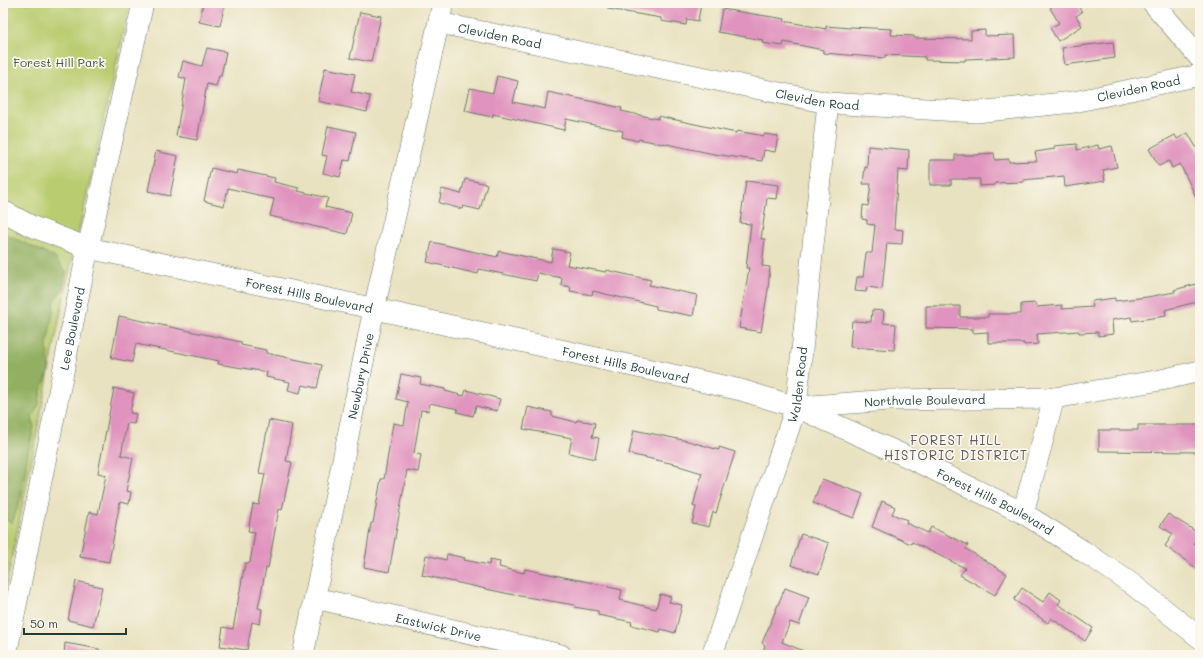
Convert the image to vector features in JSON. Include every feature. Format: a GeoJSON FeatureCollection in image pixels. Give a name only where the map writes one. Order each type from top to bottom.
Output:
{"type":"FeatureCollection","features":[{"type":"Feature","properties":{"kind":"street","name":"Lee Boulevard"},"geometry":{"type":"LineString","coordinates":[[6,655],[88,248],[143,3]]}},
{"type":"Feature","properties":{"kind":"street"},"geometry":{"type":"LineString","coordinates":[[1153,3],[1200,58]]}},
{"type":"Feature","properties":{"kind":"street","name":"Cleviden Road"},"geometry":{"type":"LineString","coordinates":[[441,13],[828,103],[976,112],[1074,102],[1200,75]]}},
{"type":"Feature","properties":{"kind":"street","name":"Newbury Drive"},"geometry":{"type":"LineString","coordinates":[[303,655],[374,309],[441,13]]}},
{"type":"Feature","properties":{"kind":"street","name":"Walden Road"},"geometry":{"type":"LineString","coordinates":[[712,655],[796,407],[828,103]]}},
{"type":"Feature","properties":{"kind":"street","name":"Forest Hills Boulevard"},"geometry":{"type":"LineString","coordinates":[[3,211],[31,226],[88,248],[742,390],[796,407],[912,459],[1023,513],[1132,584],[1200,638]]}},
{"type":"Feature","properties":{"kind":"street","name":"Northvale Boulevard"},"geometry":{"type":"LineString","coordinates":[[796,407],[889,400],[1054,398],[1161,380],[1200,371]]}},
{"type":"Feature","properties":{"kind":"street"},"geometry":{"type":"LineString","coordinates":[[1023,513],[1054,398]]}},
{"type":"Feature","properties":{"kind":"street","name":"Eastwick Drive"},"geometry":{"type":"LineString","coordinates":[[315,598],[562,655]]}},
{"type":"Feature","properties":{"kind":"green space","name":"Forest Hill Park"},"geometry":{"type":"Polygon","coordinates":[[[3,3],[130,3],[68,277],[3,602],[3,3]]]}},
{"type":"Feature","properties":{"kind":"green space"},"geometry":{"type":"Polygon","coordinates":[[[3,233],[54,257],[66,272],[63,288],[55,300],[47,345],[49,372],[41,390],[39,404],[32,417],[34,427],[28,452],[21,497],[12,523],[3,518],[3,233]]]}},
{"type":"Feature","properties":{"kind":"building"},"geometry":{"type":"Polygon","coordinates":[[[203,3],[225,3],[220,26],[199,22],[203,3]]]}},
{"type":"Feature","properties":{"kind":"building"},"geometry":{"type":"Polygon","coordinates":[[[609,3],[701,3],[698,21],[687,19],[686,25],[661,21],[661,18],[608,9],[609,3]]]}},
{"type":"Feature","properties":{"kind":"building"},"geometry":{"type":"Polygon","coordinates":[[[1058,3],[1076,3],[1082,12],[1076,16],[1082,26],[1058,41],[1050,28],[1059,23],[1050,8],[1058,3]]]}},
{"type":"Feature","properties":{"kind":"building"},"geometry":{"type":"Polygon","coordinates":[[[722,9],[785,19],[784,21],[826,29],[826,26],[892,29],[891,35],[914,36],[914,38],[971,39],[971,31],[985,30],[985,36],[1014,35],[1015,57],[965,59],[965,61],[925,60],[925,57],[885,55],[885,58],[823,53],[823,50],[784,42],[783,46],[762,43],[763,40],[718,32],[722,9]]]}},
{"type":"Feature","properties":{"kind":"building"},"geometry":{"type":"Polygon","coordinates":[[[360,12],[381,16],[371,62],[350,58],[360,12]]]}},
{"type":"Feature","properties":{"kind":"building"},"geometry":{"type":"Polygon","coordinates":[[[1113,42],[1115,58],[1065,65],[1062,48],[1113,42]]]}},
{"type":"Feature","properties":{"kind":"building"},"geometry":{"type":"Polygon","coordinates":[[[207,48],[226,52],[221,76],[219,76],[216,86],[207,84],[197,140],[176,136],[186,79],[179,77],[183,61],[202,66],[207,48]]]}},
{"type":"Feature","properties":{"kind":"building"},"geometry":{"type":"Polygon","coordinates":[[[325,68],[355,74],[351,92],[370,96],[367,112],[318,101],[325,68]]]}},
{"type":"Feature","properties":{"kind":"building"},"geometry":{"type":"Polygon","coordinates":[[[497,76],[518,81],[513,102],[545,109],[548,92],[622,108],[621,111],[658,119],[658,116],[736,133],[737,131],[764,136],[764,134],[778,136],[775,152],[764,150],[762,161],[714,154],[639,139],[638,141],[622,137],[623,131],[566,119],[564,130],[493,114],[492,117],[465,111],[470,88],[493,93],[497,76]]]}},
{"type":"Feature","properties":{"kind":"building"},"geometry":{"type":"Polygon","coordinates":[[[328,126],[356,132],[350,161],[344,160],[340,177],[323,173],[327,156],[322,155],[328,126]]]}},
{"type":"Feature","properties":{"kind":"building"},"geometry":{"type":"Polygon","coordinates":[[[1188,133],[1200,154],[1200,205],[1180,164],[1172,168],[1169,161],[1159,166],[1149,149],[1175,135],[1177,139],[1188,133]]]}},
{"type":"Feature","properties":{"kind":"building"},"geometry":{"type":"Polygon","coordinates":[[[1077,144],[1077,150],[1098,145],[1099,149],[1112,146],[1117,167],[1103,170],[1105,181],[1065,187],[1064,176],[1023,180],[1024,182],[995,183],[995,185],[980,186],[980,179],[951,179],[951,185],[930,185],[930,160],[955,160],[955,155],[979,155],[994,153],[995,160],[1009,159],[1009,162],[1037,161],[1035,152],[1055,149],[1054,146],[1077,144]]]}},
{"type":"Feature","properties":{"kind":"building"},"geometry":{"type":"Polygon","coordinates":[[[868,146],[909,150],[908,171],[898,170],[894,229],[903,230],[902,244],[887,243],[882,289],[867,287],[866,292],[855,291],[857,277],[863,277],[866,253],[872,253],[875,225],[867,224],[867,220],[862,219],[863,205],[868,206],[871,184],[863,184],[865,167],[867,168],[868,146]]]}},
{"type":"Feature","properties":{"kind":"building"},"geometry":{"type":"Polygon","coordinates":[[[156,151],[178,156],[170,196],[148,191],[156,151]]]}},
{"type":"Feature","properties":{"kind":"building"},"geometry":{"type":"Polygon","coordinates":[[[211,168],[237,174],[238,170],[275,178],[274,182],[299,188],[298,191],[328,198],[325,207],[352,213],[347,234],[270,216],[274,199],[228,188],[224,206],[204,201],[211,168]]]}},
{"type":"Feature","properties":{"kind":"building"},"geometry":{"type":"Polygon","coordinates":[[[465,179],[487,184],[480,210],[463,206],[462,209],[439,203],[442,189],[461,194],[465,179]]]}},
{"type":"Feature","properties":{"kind":"building"},"geometry":{"type":"Polygon","coordinates":[[[746,181],[779,185],[777,199],[767,198],[761,239],[765,239],[762,266],[770,267],[761,332],[739,328],[749,268],[746,268],[751,224],[740,223],[746,181]]]}},
{"type":"Feature","properties":{"kind":"building"},"geometry":{"type":"Polygon","coordinates":[[[432,242],[497,257],[499,251],[551,262],[553,249],[570,252],[567,265],[606,272],[606,270],[651,280],[649,285],[697,295],[693,316],[656,309],[656,306],[593,291],[592,295],[570,291],[571,287],[561,285],[562,278],[538,273],[536,281],[479,269],[478,274],[427,262],[432,242]]]}},
{"type":"Feature","properties":{"kind":"building"},"geometry":{"type":"Polygon","coordinates":[[[1200,283],[1200,301],[1165,310],[1166,316],[1132,321],[1131,317],[1112,320],[1113,334],[1098,336],[1098,332],[1079,333],[1079,331],[1037,334],[1038,344],[1024,345],[1024,343],[988,343],[988,332],[973,333],[973,329],[926,328],[926,306],[960,306],[960,317],[988,317],[988,314],[1021,314],[1021,304],[1035,303],[1036,307],[1062,305],[1062,309],[1093,307],[1092,301],[1115,298],[1115,301],[1147,297],[1175,292],[1174,290],[1200,283]]]}},
{"type":"Feature","properties":{"kind":"building"},"geometry":{"type":"Polygon","coordinates":[[[872,310],[884,311],[883,323],[896,324],[894,350],[850,347],[852,321],[871,322],[872,310]]]}},
{"type":"Feature","properties":{"kind":"building"},"geometry":{"type":"Polygon","coordinates":[[[119,316],[241,342],[241,345],[266,350],[266,353],[322,365],[317,388],[302,385],[300,393],[288,390],[290,382],[266,377],[267,372],[218,364],[219,361],[136,344],[132,362],[111,358],[119,316]]]}},
{"type":"Feature","properties":{"kind":"building"},"geometry":{"type":"Polygon","coordinates":[[[401,374],[421,378],[420,384],[445,389],[445,391],[464,396],[466,390],[500,399],[497,411],[476,406],[473,416],[457,412],[458,409],[430,403],[428,411],[421,410],[414,453],[421,455],[418,472],[407,470],[389,572],[364,567],[371,523],[373,523],[381,479],[384,479],[393,423],[404,425],[408,402],[396,399],[401,374]]]}},
{"type":"Feature","properties":{"kind":"building"},"geometry":{"type":"Polygon","coordinates":[[[114,388],[134,393],[130,413],[136,414],[134,424],[127,423],[121,455],[133,458],[126,491],[131,492],[129,504],[120,502],[109,562],[80,557],[89,512],[98,514],[106,475],[98,473],[114,388]]]}},
{"type":"Feature","properties":{"kind":"building"},"geometry":{"type":"Polygon","coordinates":[[[528,407],[552,412],[552,416],[576,422],[577,420],[595,423],[592,437],[599,438],[595,459],[569,453],[572,438],[523,429],[528,407]]]}},
{"type":"Feature","properties":{"kind":"building"},"geometry":{"type":"Polygon","coordinates":[[[269,420],[292,425],[286,461],[292,462],[282,510],[279,509],[268,568],[266,568],[258,608],[262,609],[260,624],[252,622],[247,650],[220,646],[223,627],[233,629],[245,563],[250,563],[255,532],[248,531],[253,504],[259,505],[265,474],[259,473],[269,420]]]}},
{"type":"Feature","properties":{"kind":"building"},"geometry":{"type":"Polygon","coordinates":[[[1138,425],[1200,425],[1200,452],[1099,451],[1099,430],[1138,430],[1138,425]]]}},
{"type":"Feature","properties":{"kind":"building"},"geometry":{"type":"Polygon","coordinates":[[[634,430],[688,441],[719,450],[719,447],[735,452],[716,513],[713,512],[709,527],[692,523],[696,507],[693,506],[702,473],[679,465],[629,454],[634,430]]]}},
{"type":"Feature","properties":{"kind":"building"},"geometry":{"type":"Polygon","coordinates":[[[822,479],[863,494],[854,518],[813,503],[822,479]]]}},
{"type":"Feature","properties":{"kind":"building"},"geometry":{"type":"Polygon","coordinates":[[[882,501],[895,507],[892,514],[907,520],[906,523],[928,533],[931,527],[968,545],[966,549],[1007,574],[995,595],[960,575],[965,568],[912,542],[911,544],[872,527],[882,501]]]}},
{"type":"Feature","properties":{"kind":"building"},"geometry":{"type":"Polygon","coordinates":[[[1168,514],[1200,534],[1194,543],[1200,548],[1200,571],[1165,546],[1173,534],[1160,526],[1168,514]]]}},
{"type":"Feature","properties":{"kind":"building"},"geometry":{"type":"Polygon","coordinates":[[[801,534],[829,543],[819,574],[791,565],[801,534]]]}},
{"type":"Feature","properties":{"kind":"building"},"geometry":{"type":"Polygon","coordinates":[[[447,554],[465,558],[464,560],[489,565],[490,560],[500,562],[499,567],[524,573],[525,569],[608,586],[622,590],[620,600],[656,609],[660,594],[671,597],[669,602],[682,605],[675,633],[661,629],[660,632],[631,625],[632,622],[598,615],[598,611],[574,607],[575,605],[514,595],[422,575],[426,555],[446,560],[447,554]]]}},
{"type":"Feature","properties":{"kind":"building"},"geometry":{"type":"Polygon","coordinates":[[[76,581],[102,587],[93,626],[68,620],[76,581]]]}},
{"type":"Feature","properties":{"kind":"building"},"geometry":{"type":"Polygon","coordinates":[[[785,588],[809,597],[799,625],[790,622],[782,642],[813,655],[762,655],[765,645],[762,643],[785,588]]]}},
{"type":"Feature","properties":{"kind":"building"},"geometry":{"type":"Polygon","coordinates":[[[1022,588],[1043,602],[1050,592],[1061,600],[1058,604],[1093,628],[1085,641],[1051,618],[1048,623],[1014,600],[1022,588]]]}},
{"type":"Feature","properties":{"kind":"building"},"geometry":{"type":"Polygon","coordinates":[[[65,643],[99,649],[99,655],[64,655],[65,643]]]}},
{"type":"Feature","properties":{"kind":"district","name":"FOREST HILL HISTORIC DISTRICT"},"geometry":{"type":"Point","coordinates":[956,446]}}]}
